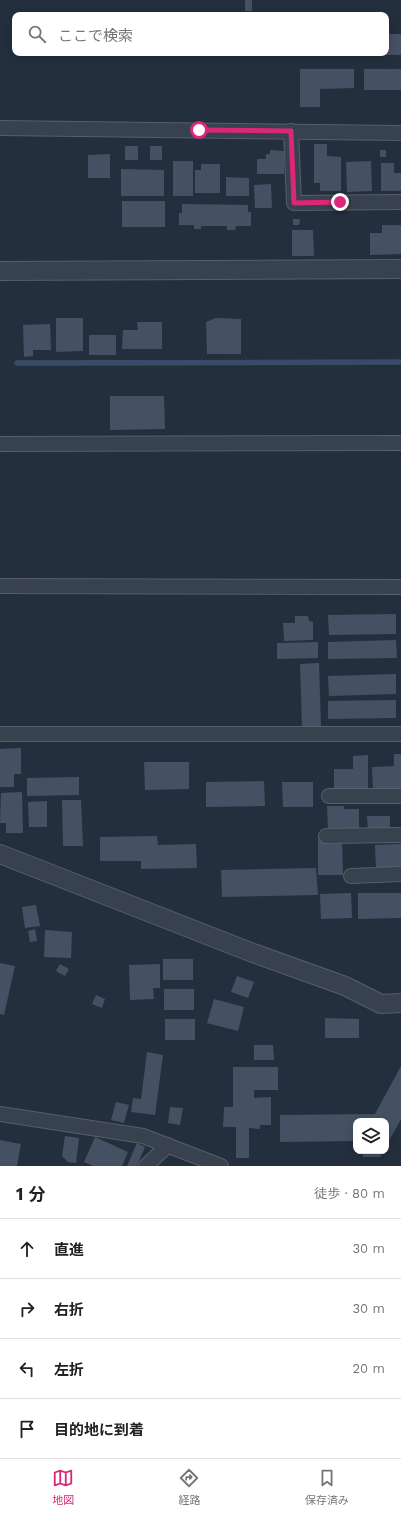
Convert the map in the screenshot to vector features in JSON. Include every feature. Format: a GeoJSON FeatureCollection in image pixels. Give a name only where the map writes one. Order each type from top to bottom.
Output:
{"type":"FeatureCollection","features":[{"type":"Feature","properties":{"kind":"street"},"geometry":{"type":"LineString","coordinates":[[0,128],[401,133]]}},
{"type":"Feature","properties":{"kind":"street"},"geometry":{"type":"LineString","coordinates":[[291,131],[294,203],[401,202]]}},
{"type":"Feature","properties":{"kind":"street"},"geometry":{"type":"LineString","coordinates":[[0,271],[401,269]]}},
{"type":"Feature","properties":{"kind":"street"},"geometry":{"type":"LineString","coordinates":[[0,444],[401,443]]}},
{"type":"Feature","properties":{"kind":"street"},"geometry":{"type":"LineString","coordinates":[[0,586],[401,587]]}},
{"type":"Feature","properties":{"kind":"street"},"geometry":{"type":"LineString","coordinates":[[0,734],[401,734]]}},
{"type":"Feature","properties":{"kind":"street"},"geometry":{"type":"LineString","coordinates":[[329,796],[401,796]]}},
{"type":"Feature","properties":{"kind":"street"},"geometry":{"type":"LineString","coordinates":[[326,836],[401,834]]}},
{"type":"Feature","properties":{"kind":"street"},"geometry":{"type":"LineString","coordinates":[[0,854],[253,953],[345,986],[381,1004],[401,1002]]}},
{"type":"Feature","properties":{"kind":"street"},"geometry":{"type":"LineString","coordinates":[[351,876],[401,874]]}},
{"type":"Feature","properties":{"kind":"street"},"geometry":{"type":"LineString","coordinates":[[0,1114],[143,1136],[221,1166]]}},
{"type":"Feature","properties":{"kind":"street"},"geometry":{"type":"LineString","coordinates":[[146,1166],[168,1145]]}},
{"type":"Feature","properties":{"kind":"building"},"geometry":{"type":"Polygon","coordinates":[[[245,0],[252,0],[252,11],[245,11],[245,0]]]}},
{"type":"Feature","properties":{"kind":"building"},"geometry":{"type":"Polygon","coordinates":[[[389,34],[401,34],[401,55],[389,55],[389,34]]]}},
{"type":"Feature","properties":{"kind":"building"},"geometry":{"type":"Polygon","coordinates":[[[300,69],[354,69],[354,88],[320,89],[320,107],[300,107],[300,69]]]}},
{"type":"Feature","properties":{"kind":"building"},"geometry":{"type":"Polygon","coordinates":[[[364,69],[401,69],[401,90],[364,90],[364,69]]]}},
{"type":"Feature","properties":{"kind":"building"},"geometry":{"type":"Polygon","coordinates":[[[314,144],[327,144],[327,156],[341,157],[341,191],[320,191],[320,183],[314,183],[314,144]]]}},
{"type":"Feature","properties":{"kind":"building"},"geometry":{"type":"Polygon","coordinates":[[[125,146],[138,146],[138,160],[125,160],[125,146]]]}},
{"type":"Feature","properties":{"kind":"building"},"geometry":{"type":"Polygon","coordinates":[[[150,146],[162,146],[162,160],[150,160],[150,146]]]}},
{"type":"Feature","properties":{"kind":"building"},"geometry":{"type":"Polygon","coordinates":[[[270,150],[284,151],[284,174],[257,174],[257,159],[266,159],[266,154],[270,154],[270,150]]]}},
{"type":"Feature","properties":{"kind":"building"},"geometry":{"type":"Polygon","coordinates":[[[380,150],[386,150],[386,157],[380,157],[380,150]]]}},
{"type":"Feature","properties":{"kind":"building"},"geometry":{"type":"Polygon","coordinates":[[[110,154],[110,178],[88,178],[88,155],[110,154]]]}},
{"type":"Feature","properties":{"kind":"building"},"geometry":{"type":"Polygon","coordinates":[[[173,161],[193,161],[193,196],[173,196],[173,161]]]}},
{"type":"Feature","properties":{"kind":"building"},"geometry":{"type":"Polygon","coordinates":[[[371,161],[372,191],[347,192],[346,162],[371,161]]]}},
{"type":"Feature","properties":{"kind":"building"},"geometry":{"type":"Polygon","coordinates":[[[381,163],[394,163],[394,173],[401,173],[401,191],[381,191],[381,163]]]}},
{"type":"Feature","properties":{"kind":"building"},"geometry":{"type":"Polygon","coordinates":[[[201,164],[220,164],[220,193],[195,193],[195,170],[201,170],[201,164]]]}},
{"type":"Feature","properties":{"kind":"building"},"geometry":{"type":"Polygon","coordinates":[[[121,169],[164,170],[164,196],[121,196],[121,169]]]}},
{"type":"Feature","properties":{"kind":"building"},"geometry":{"type":"Polygon","coordinates":[[[226,177],[249,178],[249,196],[226,196],[226,177]]]}},
{"type":"Feature","properties":{"kind":"building"},"geometry":{"type":"Polygon","coordinates":[[[271,184],[272,208],[255,208],[254,185],[271,184]]]}},
{"type":"Feature","properties":{"kind":"building"},"geometry":{"type":"Polygon","coordinates":[[[122,201],[165,201],[165,227],[122,227],[122,201]]]}},
{"type":"Feature","properties":{"kind":"building"},"geometry":{"type":"Polygon","coordinates":[[[182,204],[248,205],[248,212],[251,212],[251,226],[236,226],[235,230],[227,230],[227,226],[201,226],[201,229],[194,229],[194,225],[179,225],[179,213],[182,213],[182,204]]]}},
{"type":"Feature","properties":{"kind":"building"},"geometry":{"type":"Polygon","coordinates":[[[293,219],[300,219],[299,225],[293,225],[293,219]]]}},
{"type":"Feature","properties":{"kind":"building"},"geometry":{"type":"Polygon","coordinates":[[[382,225],[401,225],[401,254],[370,255],[370,233],[382,233],[382,225]]]}},
{"type":"Feature","properties":{"kind":"building"},"geometry":{"type":"Polygon","coordinates":[[[292,230],[313,230],[314,256],[292,256],[292,230]]]}},
{"type":"Feature","properties":{"kind":"building"},"geometry":{"type":"Polygon","coordinates":[[[56,318],[83,318],[83,351],[56,352],[56,318]]]}},
{"type":"Feature","properties":{"kind":"building"},"geometry":{"type":"Polygon","coordinates":[[[216,318],[241,319],[241,354],[207,354],[206,322],[216,318]]]}},
{"type":"Feature","properties":{"kind":"building"},"geometry":{"type":"Polygon","coordinates":[[[137,322],[162,322],[162,349],[122,349],[123,330],[138,330],[137,322]]]}},
{"type":"Feature","properties":{"kind":"building"},"geometry":{"type":"Polygon","coordinates":[[[50,324],[51,350],[33,350],[33,356],[24,357],[23,325],[50,324]]]}},
{"type":"Feature","properties":{"kind":"building"},"geometry":{"type":"Polygon","coordinates":[[[89,335],[116,335],[116,355],[89,355],[89,335]]]}},
{"type":"Feature","properties":{"kind":"building"},"geometry":{"type":"Polygon","coordinates":[[[110,396],[164,396],[165,429],[110,430],[110,396]]]}},
{"type":"Feature","properties":{"kind":"building"},"geometry":{"type":"Polygon","coordinates":[[[396,614],[396,634],[329,635],[328,615],[396,614]]]}},
{"type":"Feature","properties":{"kind":"building"},"geometry":{"type":"Polygon","coordinates":[[[295,616],[308,616],[309,621],[313,622],[313,640],[284,641],[283,623],[295,623],[295,616]]]}},
{"type":"Feature","properties":{"kind":"building"},"geometry":{"type":"Polygon","coordinates":[[[396,640],[397,658],[328,659],[328,642],[396,640]]]}},
{"type":"Feature","properties":{"kind":"building"},"geometry":{"type":"Polygon","coordinates":[[[318,642],[318,658],[277,659],[277,643],[318,642]]]}},
{"type":"Feature","properties":{"kind":"building"},"geometry":{"type":"Polygon","coordinates":[[[319,663],[321,726],[302,726],[300,664],[319,663]]]}},
{"type":"Feature","properties":{"kind":"building"},"geometry":{"type":"Polygon","coordinates":[[[396,674],[396,694],[329,696],[328,676],[396,674]]]}},
{"type":"Feature","properties":{"kind":"building"},"geometry":{"type":"Polygon","coordinates":[[[396,700],[396,718],[328,719],[328,701],[396,700]]]}},
{"type":"Feature","properties":{"kind":"building"},"geometry":{"type":"Polygon","coordinates":[[[21,748],[21,774],[14,774],[14,787],[0,787],[0,749],[21,748]]]}},
{"type":"Feature","properties":{"kind":"building"},"geometry":{"type":"Polygon","coordinates":[[[394,754],[401,754],[401,789],[373,789],[372,767],[394,766],[394,754]]]}},
{"type":"Feature","properties":{"kind":"building"},"geometry":{"type":"Polygon","coordinates":[[[368,755],[368,791],[334,791],[334,769],[353,769],[353,756],[368,755]]]}},
{"type":"Feature","properties":{"kind":"building"},"geometry":{"type":"Polygon","coordinates":[[[144,762],[189,762],[189,789],[145,790],[144,762]]]}},
{"type":"Feature","properties":{"kind":"building"},"geometry":{"type":"Polygon","coordinates":[[[79,777],[79,795],[27,796],[27,778],[79,777]]]}},
{"type":"Feature","properties":{"kind":"building"},"geometry":{"type":"Polygon","coordinates":[[[264,781],[265,806],[206,807],[206,782],[264,781]]]}},
{"type":"Feature","properties":{"kind":"building"},"geometry":{"type":"Polygon","coordinates":[[[282,782],[313,782],[313,807],[283,807],[282,782]]]}},
{"type":"Feature","properties":{"kind":"building"},"geometry":{"type":"Polygon","coordinates":[[[22,792],[23,833],[6,833],[6,823],[0,823],[1,793],[22,792]]]}},
{"type":"Feature","properties":{"kind":"building"},"geometry":{"type":"Polygon","coordinates":[[[62,800],[81,800],[83,846],[63,846],[62,800]]]}},
{"type":"Feature","properties":{"kind":"building"},"geometry":{"type":"Polygon","coordinates":[[[47,801],[47,827],[29,827],[28,802],[47,801]]]}},
{"type":"Feature","properties":{"kind":"building"},"geometry":{"type":"Polygon","coordinates":[[[327,806],[344,806],[344,809],[359,809],[359,830],[328,830],[327,806]]]}},
{"type":"Feature","properties":{"kind":"building"},"geometry":{"type":"Polygon","coordinates":[[[367,816],[390,816],[390,830],[368,830],[367,816]]]}},
{"type":"Feature","properties":{"kind":"building"},"geometry":{"type":"Polygon","coordinates":[[[157,836],[158,845],[196,844],[197,868],[141,869],[141,861],[100,861],[100,837],[157,836]]]}},
{"type":"Feature","properties":{"kind":"building"},"geometry":{"type":"Polygon","coordinates":[[[318,839],[342,839],[343,875],[318,875],[318,839]]]}},
{"type":"Feature","properties":{"kind":"building"},"geometry":{"type":"Polygon","coordinates":[[[401,844],[401,867],[376,867],[375,845],[401,844]]]}},
{"type":"Feature","properties":{"kind":"building"},"geometry":{"type":"Polygon","coordinates":[[[316,868],[318,895],[222,897],[221,870],[316,868]]]}},
{"type":"Feature","properties":{"kind":"building"},"geometry":{"type":"Polygon","coordinates":[[[351,893],[352,918],[321,919],[320,894],[351,893]]]}},
{"type":"Feature","properties":{"kind":"building"},"geometry":{"type":"Polygon","coordinates":[[[358,893],[401,893],[401,918],[358,919],[358,893]]]}},
{"type":"Feature","properties":{"kind":"building"},"geometry":{"type":"Polygon","coordinates":[[[36,905],[40,926],[25,928],[22,907],[36,905]]]}},
{"type":"Feature","properties":{"kind":"building"},"geometry":{"type":"Polygon","coordinates":[[[35,929],[37,941],[30,942],[28,931],[35,929]]]}},
{"type":"Feature","properties":{"kind":"building"},"geometry":{"type":"Polygon","coordinates":[[[45,930],[72,932],[71,958],[44,957],[45,930]]]}},
{"type":"Feature","properties":{"kind":"building"},"geometry":{"type":"Polygon","coordinates":[[[163,959],[193,959],[193,980],[163,980],[163,959]]]}},
{"type":"Feature","properties":{"kind":"building"},"geometry":{"type":"Polygon","coordinates":[[[0,963],[15,966],[4,1015],[0,1014],[0,963]]]}},
{"type":"Feature","properties":{"kind":"building"},"geometry":{"type":"Polygon","coordinates":[[[60,964],[69,969],[65,976],[56,971],[60,964]]]}},
{"type":"Feature","properties":{"kind":"building"},"geometry":{"type":"Polygon","coordinates":[[[160,964],[160,988],[153,988],[154,999],[130,1000],[129,965],[160,964]]]}},
{"type":"Feature","properties":{"kind":"building"},"geometry":{"type":"Polygon","coordinates":[[[237,976],[254,982],[248,998],[231,992],[237,976]]]}},
{"type":"Feature","properties":{"kind":"building"},"geometry":{"type":"Polygon","coordinates":[[[164,989],[194,989],[194,1010],[164,1010],[164,989]]]}},
{"type":"Feature","properties":{"kind":"building"},"geometry":{"type":"Polygon","coordinates":[[[96,995],[105,999],[102,1008],[92,1004],[96,995]]]}},
{"type":"Feature","properties":{"kind":"building"},"geometry":{"type":"Polygon","coordinates":[[[214,999],[244,1007],[238,1031],[207,1023],[214,999]]]}},
{"type":"Feature","properties":{"kind":"building"},"geometry":{"type":"Polygon","coordinates":[[[325,1018],[359,1019],[359,1038],[325,1038],[325,1018]]]}},
{"type":"Feature","properties":{"kind":"building"},"geometry":{"type":"Polygon","coordinates":[[[165,1019],[195,1019],[195,1040],[165,1040],[165,1019]]]}},
{"type":"Feature","properties":{"kind":"building"},"geometry":{"type":"Polygon","coordinates":[[[254,1045],[273,1045],[274,1060],[254,1060],[254,1045]]]}},
{"type":"Feature","properties":{"kind":"building"},"geometry":{"type":"Polygon","coordinates":[[[147,1052],[163,1055],[155,1115],[131,1112],[133,1098],[141,1099],[147,1052]]]}},
{"type":"Feature","properties":{"kind":"building"},"geometry":{"type":"Polygon","coordinates":[[[401,1066],[401,1119],[390,1139],[389,1118],[353,1118],[353,1141],[280,1142],[280,1115],[375,1114],[401,1066]]]}},
{"type":"Feature","properties":{"kind":"building"},"geometry":{"type":"Polygon","coordinates":[[[233,1067],[278,1067],[278,1090],[254,1090],[254,1098],[271,1097],[271,1125],[260,1125],[260,1129],[249,1128],[249,1158],[236,1158],[236,1127],[223,1127],[224,1107],[233,1107],[233,1067]]]}},
{"type":"Feature","properties":{"kind":"building"},"geometry":{"type":"Polygon","coordinates":[[[116,1102],[129,1105],[124,1123],[111,1120],[116,1102]]]}},
{"type":"Feature","properties":{"kind":"building"},"geometry":{"type":"Polygon","coordinates":[[[170,1107],[183,1108],[180,1125],[168,1123],[170,1107]]]}},
{"type":"Feature","properties":{"kind":"building"},"geometry":{"type":"Polygon","coordinates":[[[65,1136],[79,1138],[76,1163],[68,1162],[62,1156],[65,1136]]]}},
{"type":"Feature","properties":{"kind":"building"},"geometry":{"type":"Polygon","coordinates":[[[95,1137],[128,1152],[122,1166],[93,1166],[84,1162],[95,1137]]]}},
{"type":"Feature","properties":{"kind":"building"},"geometry":{"type":"Polygon","coordinates":[[[0,1140],[21,1144],[17,1166],[0,1166],[0,1140]]]}},
{"type":"Feature","properties":{"kind":"building"},"geometry":{"type":"Polygon","coordinates":[[[137,1143],[145,1147],[137,1166],[127,1166],[137,1143]]]}},
{"type":"Feature","properties":{"kind":"building"},"geometry":{"type":"Polygon","coordinates":[[[363,1154],[381,1154],[381,1157],[363,1157],[363,1154]]]}},
{"type":"Feature","properties":{"kind":"waterway"},"geometry":{"type":"LineString","coordinates":[[17,363],[401,362]]}},
{"type":"Feature","properties":{"kind":"route"},"geometry":{"type":"LineString","coordinates":[[199,130],[291,131],[294,203],[340,202]]}}]}
